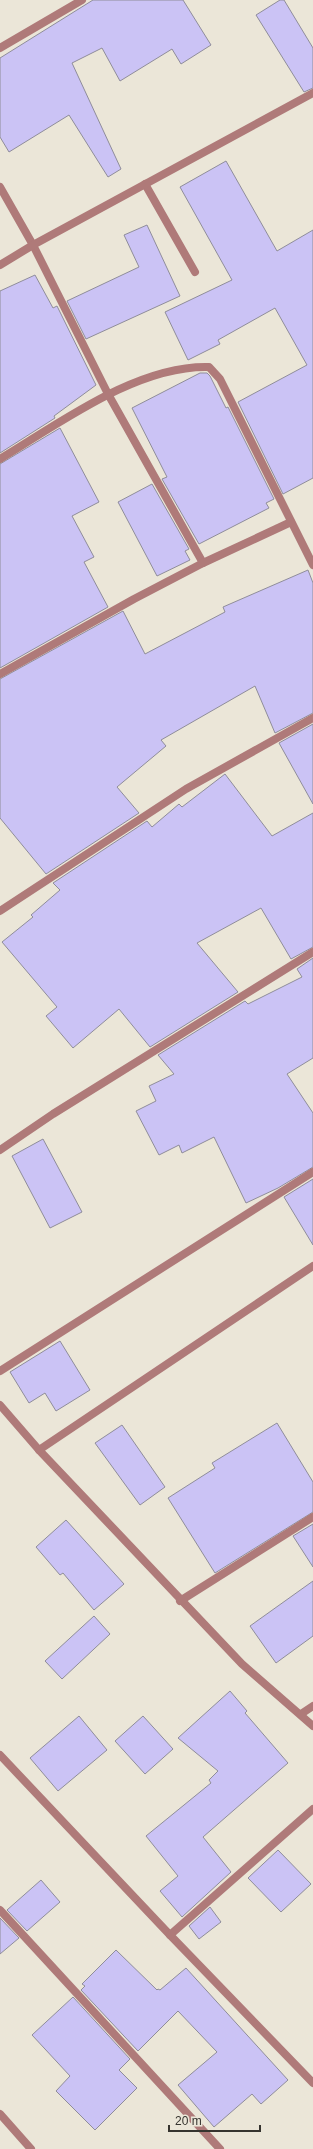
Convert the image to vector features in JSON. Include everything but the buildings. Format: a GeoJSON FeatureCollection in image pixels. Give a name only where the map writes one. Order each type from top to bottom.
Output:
{"type":"FeatureCollection","features":[{"type":"Feature","properties":{"kind":"street"},"geometry":{"type":"LineString","coordinates":[[0,48],[82,0]]}},
{"type":"Feature","properties":{"kind":"street"},"geometry":{"type":"LineString","coordinates":[[0,265],[33,245],[313,93]]}},
{"type":"Feature","properties":{"kind":"street"},"geometry":{"type":"LineString","coordinates":[[145,184],[195,272]]}},
{"type":"Feature","properties":{"kind":"street"},"geometry":{"type":"LineString","coordinates":[[0,187],[33,245],[108,394],[203,563]]}},
{"type":"Feature","properties":{"kind":"street"},"geometry":{"type":"LineString","coordinates":[[0,459],[108,394],[170,371],[194,366],[209,367],[220,379],[313,565]]}},
{"type":"Feature","properties":{"kind":"street"},"geometry":{"type":"LineString","coordinates":[[0,674],[134,599],[203,563],[291,522]]}},
{"type":"Feature","properties":{"kind":"street"},"geometry":{"type":"LineString","coordinates":[[0,911],[186,789],[313,718]]}},
{"type":"Feature","properties":{"kind":"street"},"geometry":{"type":"LineString","coordinates":[[0,1150],[66,1106],[313,952]]}},
{"type":"Feature","properties":{"kind":"street"},"geometry":{"type":"LineString","coordinates":[[0,1372],[313,1172]]}},
{"type":"Feature","properties":{"kind":"street"},"geometry":{"type":"LineString","coordinates":[[40,1450],[313,1266]]}},
{"type":"Feature","properties":{"kind":"street"},"geometry":{"type":"LineString","coordinates":[[0,1405],[180,1600],[242,1664],[313,1726]]}},
{"type":"Feature","properties":{"kind":"street"},"geometry":{"type":"LineString","coordinates":[[180,1600],[313,1517]]}},
{"type":"Feature","properties":{"kind":"street"},"geometry":{"type":"LineString","coordinates":[[301,1714],[313,1706]]}},
{"type":"Feature","properties":{"kind":"street"},"geometry":{"type":"LineString","coordinates":[[0,1755],[170,1935],[313,2083]]}},
{"type":"Feature","properties":{"kind":"street"},"geometry":{"type":"LineString","coordinates":[[170,1935],[313,1809]]}},
{"type":"Feature","properties":{"kind":"street"},"geometry":{"type":"LineString","coordinates":[[0,1910],[220,2149]]}},
{"type":"Feature","properties":{"kind":"street"},"geometry":{"type":"LineString","coordinates":[[0,2114],[31,2149]]}}]}
